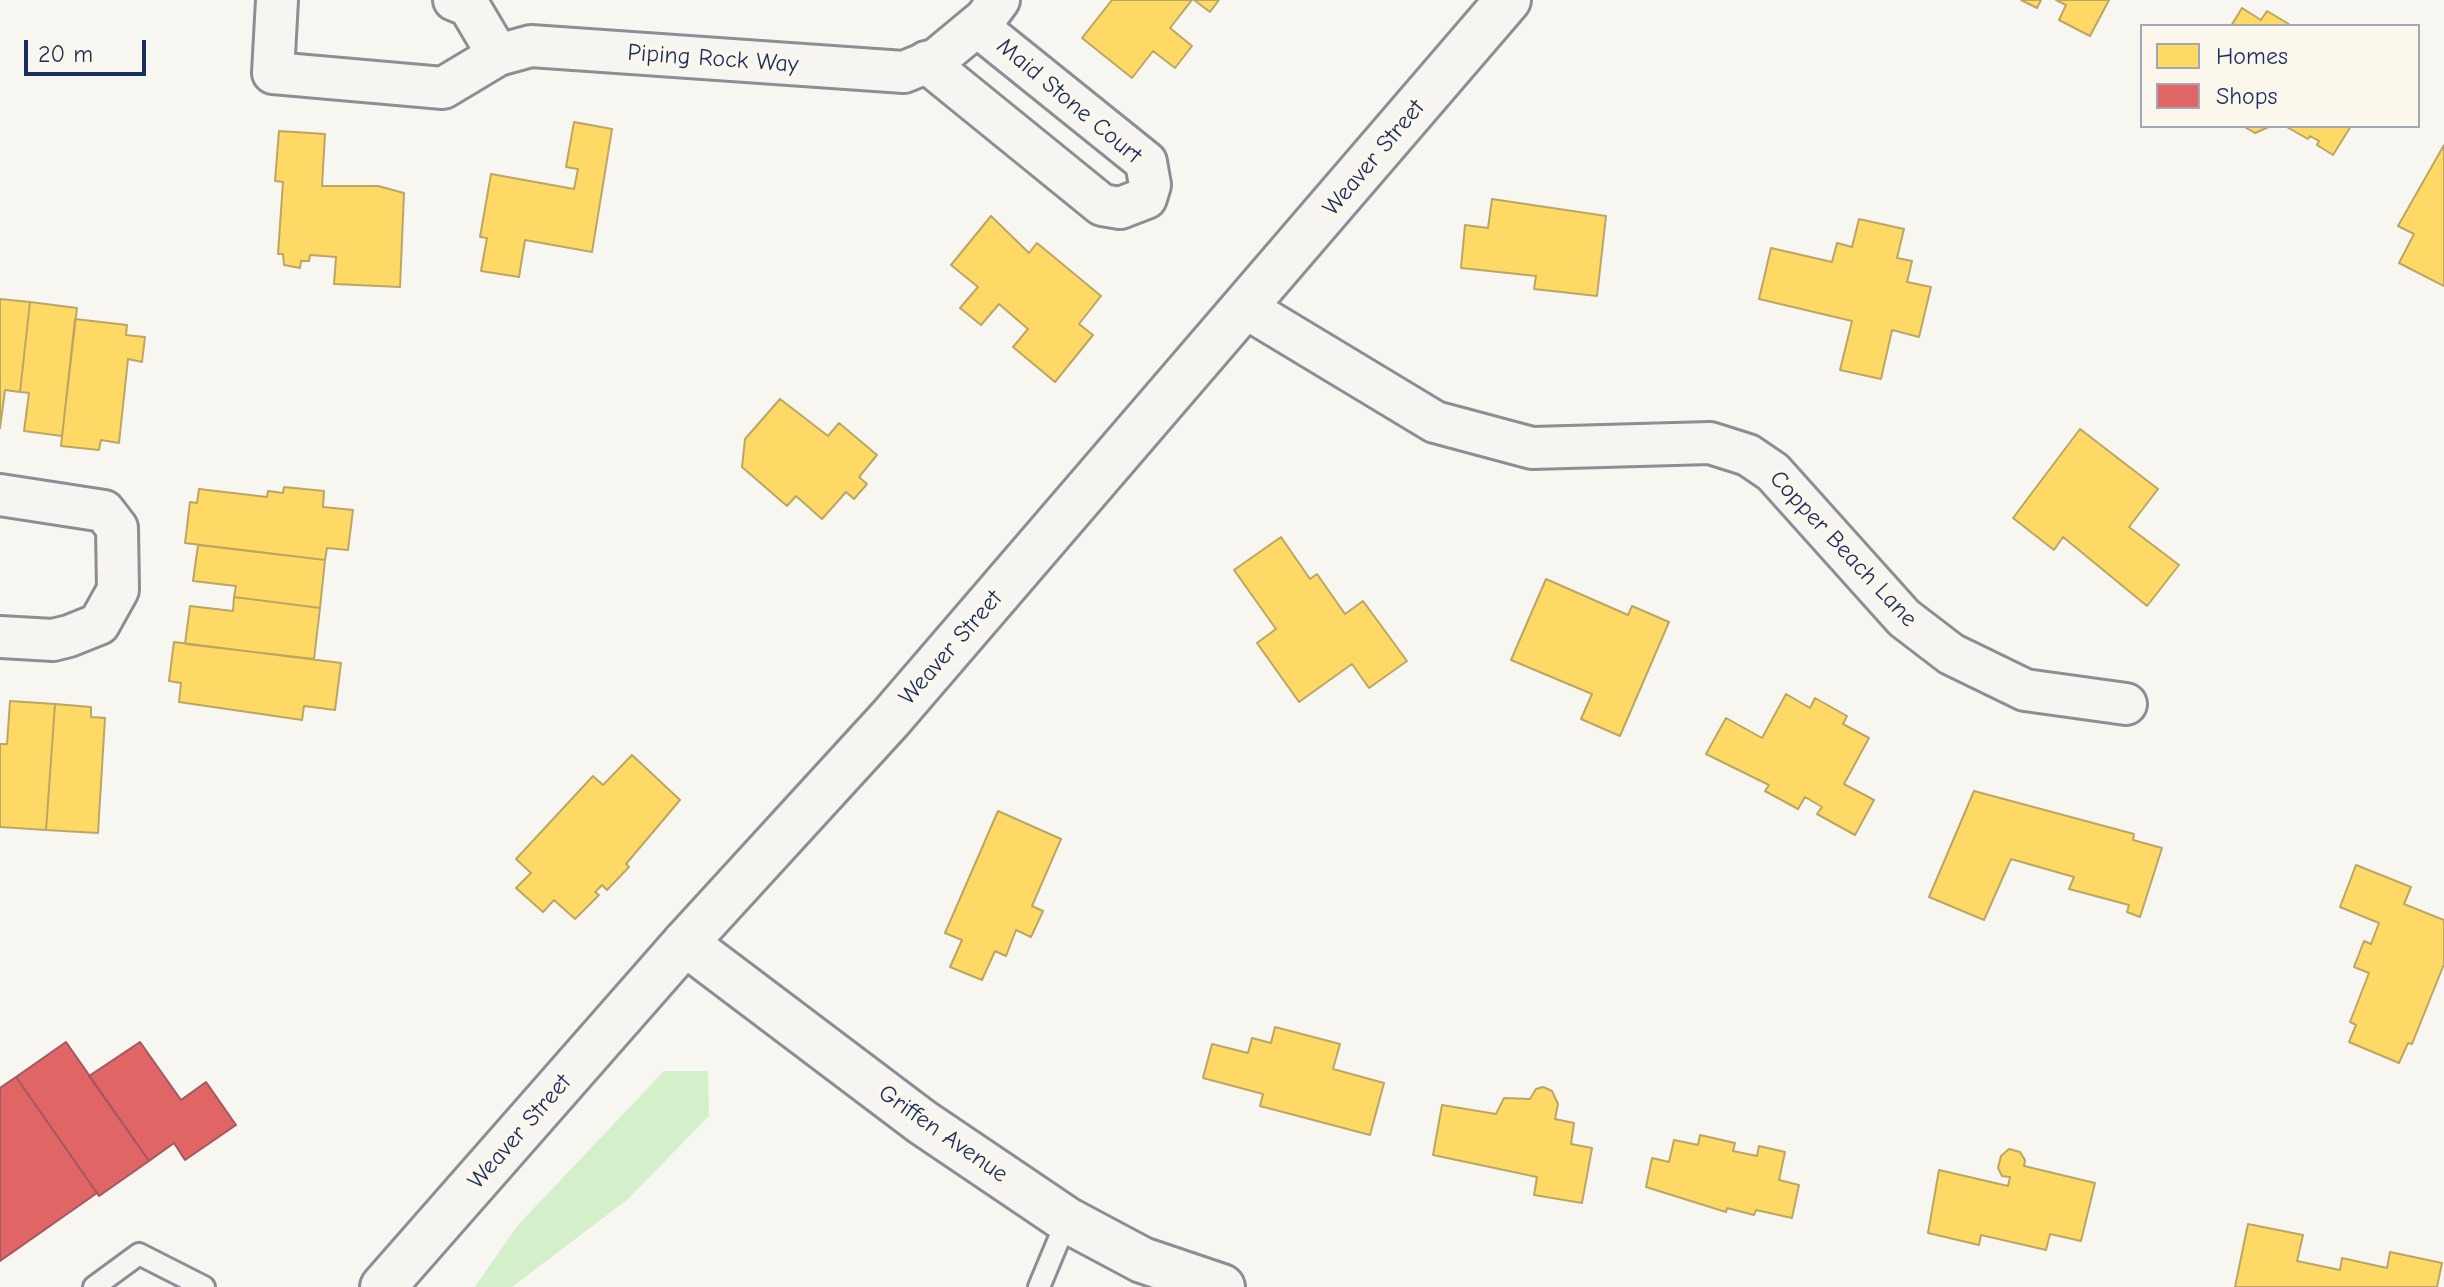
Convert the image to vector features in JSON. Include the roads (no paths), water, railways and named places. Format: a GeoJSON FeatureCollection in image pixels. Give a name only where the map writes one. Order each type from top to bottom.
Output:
{"type":"FeatureCollection","features":[{"type":"Feature","properties":{"kind":"main road","name":"Weaver Street"},"geometry":{"type":"LineString","coordinates":[[383,1287],[685,943],[890,719],[1508,0]]}},
{"type":"Feature","properties":{"kind":"main road","name":"Griffen Avenue"},"geometry":{"type":"LineString","coordinates":[[685,943],[922,1122],[1067,1220],[1142,1260],[1222,1287]]}},
{"type":"Feature","properties":{"kind":"street","name":"Piping Rock Way"},"geometry":{"type":"LineString","coordinates":[[277,0],[273,73],[443,88],[498,55],[531,46],[904,72],[938,58],[988,13]]}},
{"type":"Feature","properties":{"kind":"street"},"geometry":{"type":"LineString","coordinates":[[454,0],[469,6],[498,55]]}},
{"type":"Feature","properties":{"kind":"street","name":"Maid Stone Court"},"geometry":{"type":"LineString","coordinates":[[926,62],[1102,205],[1120,208],[1146,198],[1150,185],[1146,162],[988,13]]}},
{"type":"Feature","properties":{"kind":"street","name":"Copper Beach Lane"},"geometry":{"type":"LineString","coordinates":[[1246,308],[1435,422],[1532,448],[1710,443],[1748,455],[1773,472],[1904,618],[1951,654],[2025,690],[2126,704]]}},
{"type":"Feature","properties":{"kind":"street"},"geometry":{"type":"LineString","coordinates":[[0,495],[104,511],[117,528],[118,590],[99,624],[69,636],[53,640],[0,637]]}},
{"type":"Feature","properties":{"kind":"lane"},"geometry":{"type":"LineString","coordinates":[[1039,1287],[1067,1220]]}},
{"type":"Feature","properties":{"kind":"lane"},"geometry":{"type":"LineString","coordinates":[[94,1287],[139,1254],[204,1287]]}}]}
